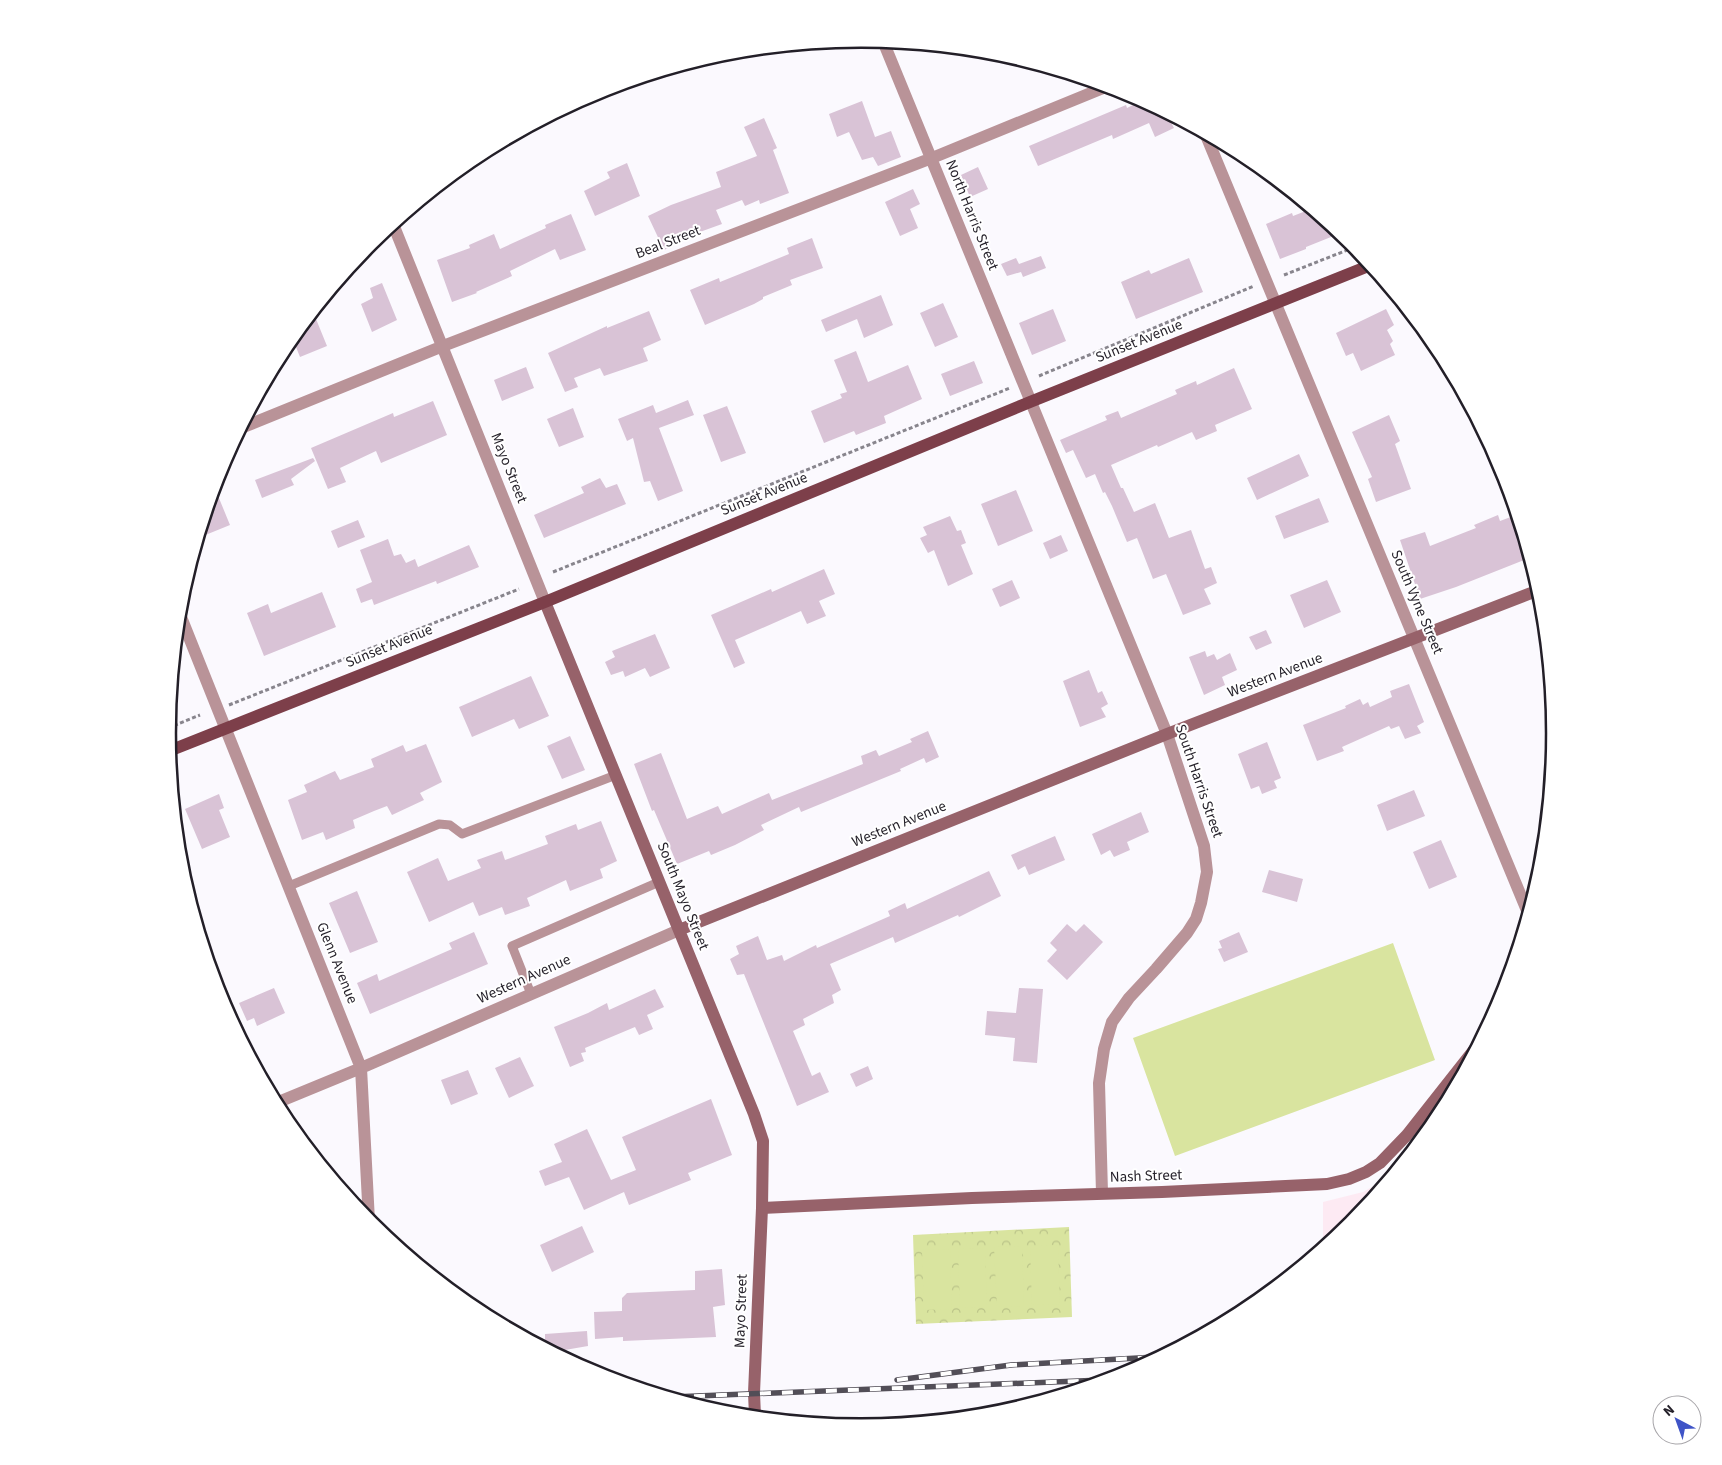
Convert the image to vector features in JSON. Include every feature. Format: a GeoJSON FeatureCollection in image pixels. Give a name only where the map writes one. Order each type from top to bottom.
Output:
{"type":"FeatureCollection","features":[{"type":"Feature","properties":{"kind":"main road","name":"Sunset Avenue"},"geometry":{"type":"LineString","coordinates":[[176,748],[545,602],[1030,402],[1363,268]]}},
{"type":"Feature","properties":{"kind":"street","name":"North Harris Street"},"geometry":{"type":"LineString","coordinates":[[886,49],[1030,402]]}},
{"type":"Feature","properties":{"kind":"street","name":"Beal Street"},"geometry":{"type":"LineString","coordinates":[[250,424],[443,346],[932,158],[1098,90]]}},
{"type":"Feature","properties":{"kind":"street","name":"South Vyne Street"},"geometry":{"type":"LineString","coordinates":[[1209,142],[1524,904]]}},
{"type":"Feature","properties":{"kind":"street","name":"Mayo Street"},"geometry":{"type":"LineString","coordinates":[[395,230],[545,602]]}},
{"type":"Feature","properties":{"kind":"street","name":"South Harris Street"},"geometry":{"type":"LineString","coordinates":[[1030,402],[1167,734],[1204,846],[1207,872],[1196,919],[1187,933],[1156,970],[1129,998],[1112,1022],[1104,1049],[1099,1083],[1102,1193]]}},
{"type":"Feature","properties":{"kind":"street","name":"Western Avenue"},"geometry":{"type":"LineString","coordinates":[[283,1100],[679,930],[1167,734],[1532,593]]}},
{"type":"Feature","properties":{"kind":"street","name":"South Mayo Street"},"geometry":{"type":"LineString","coordinates":[[545,602],[754,1114],[763,1141],[762,1208]]}},
{"type":"Feature","properties":{"kind":"street","name":"Glenn Avenue"},"geometry":{"type":"LineString","coordinates":[[185,626],[361,1068],[368,1208]]}},
{"type":"Feature","properties":{"kind":"street","name":"Nash Street"},"geometry":{"type":"LineString","coordinates":[[762,1208],[1162,1192],[1320,1184],[1349,1179],[1366,1172],[1380,1163],[1394,1150],[1454,1075]]}},
{"type":"Feature","properties":{"kind":"street","name":"Mayo Street"},"geometry":{"type":"LineString","coordinates":[[755,1409],[762,1208]]}},
{"type":"Feature","properties":{"kind":"lane"},"geometry":{"type":"LineString","coordinates":[[289,886],[439,824],[450,825],[462,834],[616,775]]}},
{"type":"Feature","properties":{"kind":"lane"},"geometry":{"type":"LineString","coordinates":[[531,994],[512,946],[659,882]]}},
{"type":"Feature","properties":{"kind":"path"},"geometry":{"type":"LineString","coordinates":[[1284,275],[1347,250]]}},
{"type":"Feature","properties":{"kind":"path"},"geometry":{"type":"LineString","coordinates":[[1039,376],[1255,286]]}},
{"type":"Feature","properties":{"kind":"path"},"geometry":{"type":"LineString","coordinates":[[553,572],[1010,388]]}},
{"type":"Feature","properties":{"kind":"path"},"geometry":{"type":"LineString","coordinates":[[227,705],[519,589]]}},
{"type":"Feature","properties":{"kind":"path"},"geometry":{"type":"LineString","coordinates":[[176,725],[200,715]]}},
{"type":"Feature","properties":{"kind":"shaded area"},"geometry":{"type":"Polygon","coordinates":[[[1375,1185],[1323,1238],[1323,1202],[1363,1192],[1375,1185]]]}},
{"type":"Feature","properties":{"kind":"green space"},"geometry":{"type":"Polygon","coordinates":[[[1393,943],[1435,1060],[1175,1156],[1133,1038],[1393,943]]]}},
{"type":"Feature","properties":{"kind":"green space"},"geometry":{"type":"Polygon","coordinates":[[[1069,1227],[1072,1317],[916,1324],[913,1235],[1069,1227]]]}},
{"type":"Feature","properties":{"kind":"green space"},"geometry":{"type":"Polygon","coordinates":[[[1058,1245],[1060,1304],[1032,1305],[1030,1246],[1058,1245]]]}},
{"type":"Feature","properties":{"kind":"green space"},"geometry":{"type":"Polygon","coordinates":[[[1022,1246],[1024,1306],[997,1307],[994,1247],[1022,1246]]]}},
{"type":"Feature","properties":{"kind":"green space"},"geometry":{"type":"Polygon","coordinates":[[[985,1248],[987,1307],[960,1308],[958,1249],[985,1248]]]}},
{"type":"Feature","properties":{"kind":"green space"},"geometry":{"type":"Polygon","coordinates":[[[950,1249],[952,1309],[924,1310],[922,1250],[950,1249]]]}},
{"type":"Feature","properties":{"kind":"building"},"geometry":{"type":"Polygon","coordinates":[[[862,101],[875,137],[891,131],[901,157],[878,166],[873,157],[862,160],[849,132],[837,137],[829,114],[862,101]]]}},
{"type":"Feature","properties":{"kind":"building"},"geometry":{"type":"Polygon","coordinates":[[[1126,105],[1127,108],[1134,105],[1170,121],[1174,128],[1155,137],[1149,123],[1113,139],[1112,135],[1038,166],[1029,146],[1126,105]]]}},
{"type":"Feature","properties":{"kind":"building"},"geometry":{"type":"Polygon","coordinates":[[[764,118],[777,148],[773,150],[789,193],[760,204],[759,200],[745,206],[742,200],[716,210],[722,224],[686,237],[687,239],[664,250],[648,216],[671,205],[721,187],[716,172],[757,156],[744,127],[764,118]]]}},
{"type":"Feature","properties":{"kind":"building"},"geometry":{"type":"Polygon","coordinates":[[[627,163],[640,196],[595,216],[584,191],[610,178],[607,172],[627,163]]]}},
{"type":"Feature","properties":{"kind":"building"},"geometry":{"type":"Polygon","coordinates":[[[978,167],[988,189],[970,197],[961,175],[978,167]]]}},
{"type":"Feature","properties":{"kind":"building"},"geometry":{"type":"Polygon","coordinates":[[[913,189],[920,204],[910,209],[918,228],[900,236],[885,202],[913,189]]]}},
{"type":"Feature","properties":{"kind":"building"},"geometry":{"type":"Polygon","coordinates":[[[1306,211],[1333,236],[1280,259],[1266,224],[1292,213],[1293,216],[1306,211]]]}},
{"type":"Feature","properties":{"kind":"building"},"geometry":{"type":"Polygon","coordinates":[[[571,214],[586,250],[560,260],[555,249],[510,271],[512,276],[477,293],[452,302],[437,260],[470,248],[469,245],[494,234],[500,249],[546,228],[545,225],[571,214]]]}},
{"type":"Feature","properties":{"kind":"building"},"geometry":{"type":"Polygon","coordinates":[[[812,238],[823,268],[790,280],[792,285],[705,325],[690,290],[719,278],[720,282],[789,254],[787,248],[812,238]]]}},
{"type":"Feature","properties":{"kind":"building"},"geometry":{"type":"Polygon","coordinates":[[[1041,256],[1046,268],[1023,277],[1021,272],[1007,276],[1001,264],[1016,258],[1019,264],[1041,256]]]}},
{"type":"Feature","properties":{"kind":"building"},"geometry":{"type":"Polygon","coordinates":[[[1189,258],[1203,292],[1136,319],[1121,282],[1149,270],[1151,274],[1189,258]]]}},
{"type":"Feature","properties":{"kind":"building"},"geometry":{"type":"Polygon","coordinates":[[[382,283],[397,320],[372,332],[361,304],[373,298],[370,288],[382,283]]]}},
{"type":"Feature","properties":{"kind":"building"},"geometry":{"type":"Polygon","coordinates":[[[881,295],[893,325],[864,338],[857,319],[826,332],[821,320],[881,295]]]}},
{"type":"Feature","properties":{"kind":"building"},"geometry":{"type":"Polygon","coordinates":[[[943,303],[958,337],[935,347],[920,313],[943,303]]]}},
{"type":"Feature","properties":{"kind":"building"},"geometry":{"type":"Polygon","coordinates":[[[1053,309],[1066,341],[1032,355],[1019,323],[1053,309]]]}},
{"type":"Feature","properties":{"kind":"building"},"geometry":{"type":"Polygon","coordinates":[[[1386,309],[1394,325],[1387,330],[1393,341],[1390,344],[1395,355],[1361,371],[1353,353],[1346,356],[1336,333],[1386,309]]]}},
{"type":"Feature","properties":{"kind":"building"},"geometry":{"type":"Polygon","coordinates":[[[649,311],[661,340],[643,348],[648,361],[604,376],[600,368],[574,378],[578,387],[565,392],[548,353],[607,326],[607,328],[649,311]]]}},
{"type":"Feature","properties":{"kind":"building"},"geometry":{"type":"Polygon","coordinates":[[[315,320],[327,346],[300,357],[296,346],[315,320]]]}},
{"type":"Feature","properties":{"kind":"building"},"geometry":{"type":"Polygon","coordinates":[[[856,351],[868,382],[908,365],[922,399],[884,416],[886,423],[856,435],[854,431],[824,443],[811,411],[842,398],[840,394],[847,392],[834,360],[856,351]]]}},
{"type":"Feature","properties":{"kind":"building"},"geometry":{"type":"Polygon","coordinates":[[[974,361],[983,383],[950,396],[941,374],[974,361]]]}},
{"type":"Feature","properties":{"kind":"building"},"geometry":{"type":"Polygon","coordinates":[[[526,367],[534,388],[502,401],[494,380],[526,367]]]}},
{"type":"Feature","properties":{"kind":"building"},"geometry":{"type":"Polygon","coordinates":[[[1234,368],[1252,409],[1215,425],[1217,431],[1196,440],[1192,432],[1111,465],[1134,512],[1155,503],[1169,538],[1191,530],[1205,569],[1211,567],[1217,583],[1204,589],[1211,604],[1183,615],[1166,574],[1153,579],[1137,538],[1127,542],[1112,506],[1105,492],[1103,493],[1095,474],[1086,478],[1073,450],[1066,453],[1060,440],[1107,420],[1105,416],[1118,411],[1121,418],[1177,394],[1175,390],[1196,381],[1197,385],[1234,368]]]}},
{"type":"Feature","properties":{"kind":"building"},"geometry":{"type":"Polygon","coordinates":[[[688,400],[694,415],[659,428],[683,491],[658,501],[650,481],[644,482],[633,438],[627,441],[618,419],[653,405],[656,413],[688,400]]]}},
{"type":"Feature","properties":{"kind":"building"},"geometry":{"type":"Polygon","coordinates":[[[433,401],[447,435],[381,463],[376,451],[340,468],[346,482],[328,489],[311,448],[393,413],[394,417],[433,401]]]}},
{"type":"Feature","properties":{"kind":"building"},"geometry":{"type":"Polygon","coordinates":[[[727,406],[746,453],[721,462],[703,415],[727,406]]]}},
{"type":"Feature","properties":{"kind":"building"},"geometry":{"type":"Polygon","coordinates":[[[573,408],[584,437],[559,447],[547,419],[573,408]]]}},
{"type":"Feature","properties":{"kind":"building"},"geometry":{"type":"Polygon","coordinates":[[[1389,415],[1400,441],[1395,444],[1411,489],[1376,502],[1368,479],[1372,477],[1352,432],[1389,415]]]}},
{"type":"Feature","properties":{"kind":"building"},"geometry":{"type":"Polygon","coordinates":[[[1299,454],[1309,476],[1257,500],[1247,478],[1299,454]]]}},
{"type":"Feature","properties":{"kind":"building"},"geometry":{"type":"Polygon","coordinates":[[[313,458],[315,461],[291,479],[294,485],[262,498],[255,480],[313,458]]]}},
{"type":"Feature","properties":{"kind":"building"},"geometry":{"type":"Polygon","coordinates":[[[600,478],[606,488],[617,484],[626,504],[544,538],[534,515],[584,493],[581,487],[600,478]]]}},
{"type":"Feature","properties":{"kind":"building"},"geometry":{"type":"Polygon","coordinates":[[[1016,490],[1033,531],[998,546],[981,504],[1016,490]]]}},
{"type":"Feature","properties":{"kind":"building"},"geometry":{"type":"Polygon","coordinates":[[[218,496],[230,525],[205,535],[218,496]]]}},
{"type":"Feature","properties":{"kind":"building"},"geometry":{"type":"Polygon","coordinates":[[[1319,498],[1329,522],[1284,539],[1275,516],[1319,498]]]}},
{"type":"Feature","properties":{"kind":"building"},"geometry":{"type":"Polygon","coordinates":[[[1498,515],[1500,521],[1511,517],[1524,560],[1420,599],[1400,540],[1425,532],[1430,546],[1476,528],[1474,525],[1498,515]]]}},
{"type":"Feature","properties":{"kind":"building"},"geometry":{"type":"Polygon","coordinates":[[[950,516],[957,531],[961,530],[966,543],[961,545],[973,574],[948,586],[934,550],[928,553],[920,538],[927,535],[923,527],[950,516]]]}},
{"type":"Feature","properties":{"kind":"building"},"geometry":{"type":"Polygon","coordinates":[[[358,520],[365,537],[338,548],[331,531],[358,520]]]}},
{"type":"Feature","properties":{"kind":"building"},"geometry":{"type":"Polygon","coordinates":[[[1061,535],[1068,551],[1050,559],[1043,543],[1061,535]]]}},
{"type":"Feature","properties":{"kind":"building"},"geometry":{"type":"Polygon","coordinates":[[[388,539],[394,556],[401,554],[406,563],[415,559],[418,567],[469,545],[479,567],[437,584],[436,581],[374,605],[372,599],[361,603],[356,589],[372,582],[360,550],[388,539]]]}},
{"type":"Feature","properties":{"kind":"building"},"geometry":{"type":"Polygon","coordinates":[[[824,569],[835,594],[819,601],[826,616],[807,624],[801,611],[735,640],[745,663],[734,668],[711,615],[771,589],[772,592],[824,569]]]}},
{"type":"Feature","properties":{"kind":"building"},"geometry":{"type":"Polygon","coordinates":[[[1012,580],[1020,598],[1000,607],[992,589],[1012,580]]]}},
{"type":"Feature","properties":{"kind":"building"},"geometry":{"type":"Polygon","coordinates":[[[1327,580],[1341,612],[1304,628],[1290,595],[1327,580]]]}},
{"type":"Feature","properties":{"kind":"building"},"geometry":{"type":"Polygon","coordinates":[[[322,592],[336,627],[264,656],[247,613],[268,604],[271,613],[322,592]]]}},
{"type":"Feature","properties":{"kind":"building"},"geometry":{"type":"Polygon","coordinates":[[[1266,630],[1272,643],[1256,650],[1249,637],[1266,630]]]}},
{"type":"Feature","properties":{"kind":"building"},"geometry":{"type":"Polygon","coordinates":[[[655,634],[670,668],[650,677],[645,668],[625,677],[623,671],[611,675],[605,662],[615,657],[612,651],[655,634]]]}},
{"type":"Feature","properties":{"kind":"building"},"geometry":{"type":"Polygon","coordinates":[[[1205,651],[1207,657],[1214,654],[1217,660],[1230,653],[1237,670],[1222,677],[1225,685],[1204,695],[1189,657],[1205,651]]]}},
{"type":"Feature","properties":{"kind":"building"},"geometry":{"type":"Polygon","coordinates":[[[1089,670],[1098,693],[1102,691],[1108,704],[1101,708],[1106,717],[1080,727],[1063,681],[1089,670]]]}},
{"type":"Feature","properties":{"kind":"building"},"geometry":{"type":"Polygon","coordinates":[[[531,676],[549,716],[519,729],[514,719],[472,737],[459,707],[531,676]]]}},
{"type":"Feature","properties":{"kind":"building"},"geometry":{"type":"Polygon","coordinates":[[[1409,684],[1424,722],[1417,726],[1421,733],[1405,739],[1399,726],[1391,729],[1389,726],[1342,747],[1344,751],[1317,761],[1303,725],[1346,708],[1345,706],[1360,699],[1363,705],[1368,702],[1370,707],[1392,697],[1390,691],[1409,684]]]}},
{"type":"Feature","properties":{"kind":"building"},"geometry":{"type":"Polygon","coordinates":[[[928,731],[939,757],[926,763],[924,758],[900,769],[901,771],[801,812],[799,807],[761,825],[764,830],[735,845],[711,855],[709,851],[677,864],[654,810],[652,811],[634,764],[661,753],[687,819],[718,806],[722,814],[769,793],[772,800],[863,764],[861,756],[876,750],[879,756],[912,742],[910,739],[928,731]]]}},
{"type":"Feature","properties":{"kind":"building"},"geometry":{"type":"Polygon","coordinates":[[[570,736],[585,770],[562,779],[547,746],[570,736]]]}},
{"type":"Feature","properties":{"kind":"building"},"geometry":{"type":"Polygon","coordinates":[[[1267,742],[1281,778],[1274,781],[1277,788],[1262,794],[1259,786],[1251,789],[1238,754],[1267,742]]]}},
{"type":"Feature","properties":{"kind":"building"},"geometry":{"type":"Polygon","coordinates":[[[426,744],[442,782],[420,793],[424,800],[392,815],[387,806],[374,811],[353,820],[355,828],[326,840],[323,832],[302,840],[288,800],[307,792],[304,785],[335,771],[340,780],[374,767],[371,759],[403,745],[406,752],[426,744]]]}},
{"type":"Feature","properties":{"kind":"building"},"geometry":{"type":"Polygon","coordinates":[[[1414,790],[1425,816],[1387,831],[1377,805],[1414,790]]]}},
{"type":"Feature","properties":{"kind":"building"},"geometry":{"type":"Polygon","coordinates":[[[219,794],[224,808],[219,810],[230,837],[202,849],[185,809],[219,794]]]}},
{"type":"Feature","properties":{"kind":"building"},"geometry":{"type":"Polygon","coordinates":[[[1141,812],[1149,832],[1127,842],[1130,850],[1114,857],[1110,850],[1101,855],[1092,834],[1141,812]]]}},
{"type":"Feature","properties":{"kind":"building"},"geometry":{"type":"Polygon","coordinates":[[[601,821],[617,861],[600,869],[603,878],[570,891],[566,880],[527,898],[530,906],[505,915],[502,907],[479,916],[473,902],[429,922],[407,872],[438,858],[448,881],[481,868],[477,860],[502,851],[505,860],[548,844],[545,836],[576,824],[578,830],[601,821]]]}},
{"type":"Feature","properties":{"kind":"building"},"geometry":{"type":"Polygon","coordinates":[[[1055,836],[1065,860],[1029,875],[1025,866],[1018,870],[1011,855],[1055,836]]]}},
{"type":"Feature","properties":{"kind":"building"},"geometry":{"type":"Polygon","coordinates":[[[1441,840],[1457,877],[1429,889],[1413,852],[1441,840]]]}},
{"type":"Feature","properties":{"kind":"building"},"geometry":{"type":"Polygon","coordinates":[[[1269,870],[1303,879],[1297,902],[1262,892],[1269,870]]]}},
{"type":"Feature","properties":{"kind":"building"},"geometry":{"type":"Polygon","coordinates":[[[989,871],[1001,896],[959,917],[958,915],[895,943],[893,937],[830,964],[841,990],[832,995],[834,1003],[803,1019],[805,1025],[793,1031],[812,1076],[820,1072],[829,1092],[797,1106],[744,974],[737,975],[730,959],[739,954],[736,946],[758,936],[767,960],[782,955],[784,961],[816,945],[817,948],[890,916],[888,911],[905,903],[907,909],[989,871]]]}},
{"type":"Feature","properties":{"kind":"building"},"geometry":{"type":"Polygon","coordinates":[[[357,891],[378,942],[350,953],[329,903],[357,891]]]}},
{"type":"Feature","properties":{"kind":"building"},"geometry":{"type":"Polygon","coordinates":[[[1067,924],[1076,932],[1084,924],[1103,942],[1067,980],[1047,961],[1057,950],[1050,943],[1067,924]]]}},
{"type":"Feature","properties":{"kind":"building"},"geometry":{"type":"Polygon","coordinates":[[[474,932],[488,964],[370,1014],[357,983],[377,974],[379,981],[452,949],[449,943],[474,932]]]}},
{"type":"Feature","properties":{"kind":"building"},"geometry":{"type":"Polygon","coordinates":[[[1239,932],[1248,952],[1224,962],[1218,949],[1222,948],[1219,941],[1239,932]]]}},
{"type":"Feature","properties":{"kind":"building"},"geometry":{"type":"Polygon","coordinates":[[[274,988],[285,1013],[257,1026],[254,1018],[247,1021],[239,1003],[274,988]]]}},
{"type":"Feature","properties":{"kind":"building"},"geometry":{"type":"Polygon","coordinates":[[[1019,988],[1043,989],[1037,1063],[1013,1061],[1015,1038],[985,1035],[987,1011],[1016,1013],[1019,988]]]}},
{"type":"Feature","properties":{"kind":"building"},"geometry":{"type":"Polygon","coordinates":[[[655,989],[664,1007],[647,1015],[653,1029],[639,1035],[635,1027],[585,1048],[586,1052],[581,1053],[584,1061],[570,1067],[554,1027],[607,1003],[609,1010],[655,989]]]}},
{"type":"Feature","properties":{"kind":"building"},"geometry":{"type":"Polygon","coordinates":[[[520,1057],[534,1086],[509,1098],[495,1068],[520,1057]]]}},
{"type":"Feature","properties":{"kind":"building"},"geometry":{"type":"Polygon","coordinates":[[[868,1066],[873,1079],[856,1087],[850,1074],[868,1066]]]}},
{"type":"Feature","properties":{"kind":"building"},"geometry":{"type":"Polygon","coordinates":[[[468,1070],[478,1094],[451,1105],[441,1080],[468,1070]]]}},
{"type":"Feature","properties":{"kind":"building"},"geometry":{"type":"Polygon","coordinates":[[[711,1099],[732,1155],[688,1173],[691,1180],[629,1205],[624,1192],[584,1210],[569,1177],[545,1186],[539,1171],[562,1162],[554,1144],[587,1129],[611,1180],[636,1170],[622,1137],[711,1099]]]}},
{"type":"Feature","properties":{"kind":"building"},"geometry":{"type":"Polygon","coordinates":[[[582,1226],[594,1252],[552,1272],[540,1245],[582,1226]]]}},
{"type":"Feature","properties":{"kind":"building"},"geometry":{"type":"Polygon","coordinates":[[[722,1269],[725,1305],[713,1307],[716,1337],[623,1341],[623,1337],[595,1339],[594,1312],[622,1311],[622,1298],[627,1293],[695,1290],[695,1271],[722,1269]]]}},
{"type":"Feature","properties":{"kind":"building"},"geometry":{"type":"Polygon","coordinates":[[[587,1331],[588,1346],[565,1350],[545,1340],[545,1334],[587,1331]]]}},
{"type":"Feature","properties":{"kind":"railway"},"geometry":{"type":"LineString","coordinates":[[897,1380],[1011,1365],[1139,1358]]}},
{"type":"Feature","properties":{"kind":"railway"},"geometry":{"type":"LineString","coordinates":[[693,1396],[1081,1381]]}}]}
